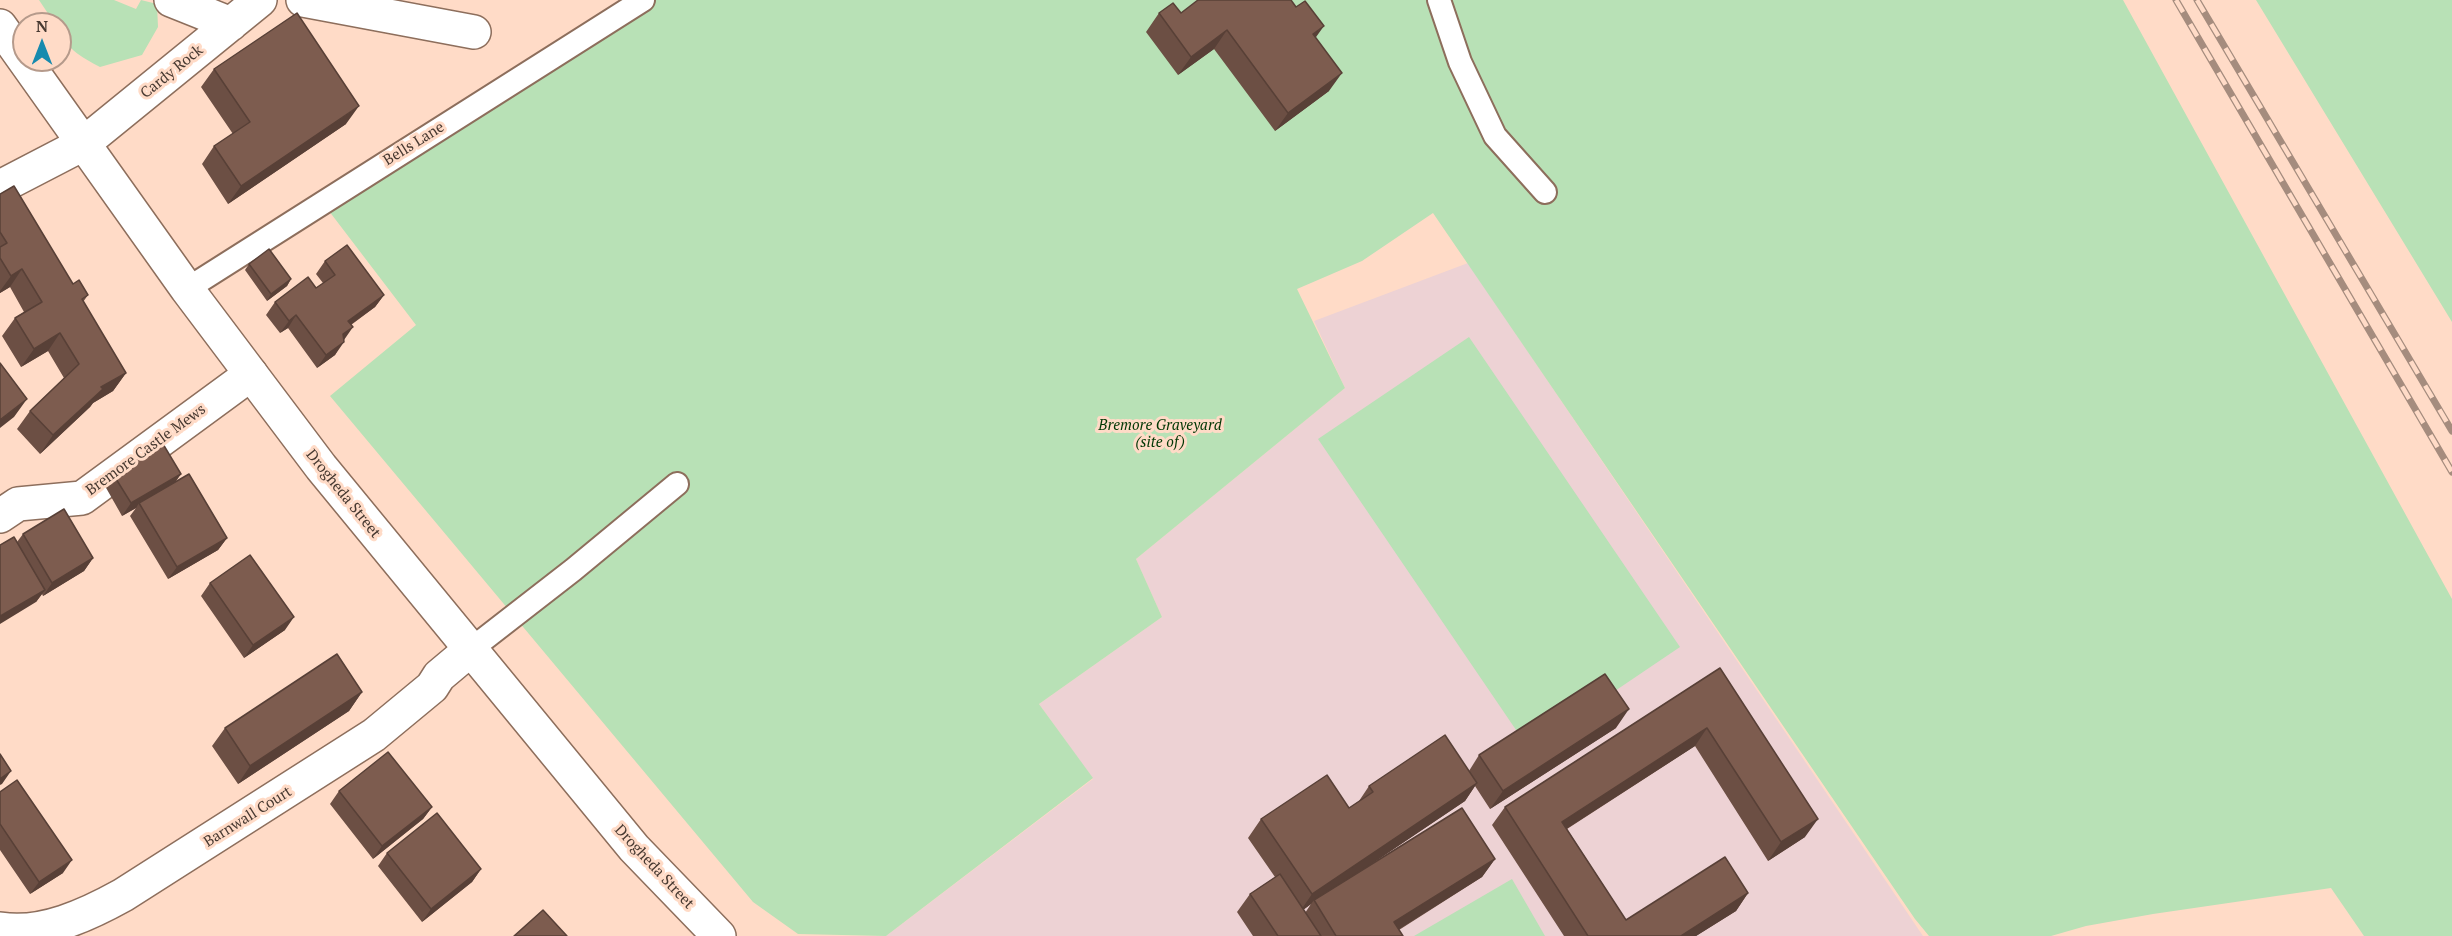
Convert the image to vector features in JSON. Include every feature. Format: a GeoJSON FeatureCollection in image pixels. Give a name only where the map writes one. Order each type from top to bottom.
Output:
{"type":"FeatureCollection","features":[{"type":"Feature","properties":{"kind":"street"},"geometry":{"type":"LineString","coordinates":[[171,0],[231,24]]}},
{"type":"Feature","properties":{"kind":"street","name":"Cardy Rock"},"geometry":{"type":"LineString","coordinates":[[0,187],[83,144],[261,0]]}},
{"type":"Feature","properties":{"kind":"street"},"geometry":{"type":"LineString","coordinates":[[303,0],[474,32]]}},
{"type":"Feature","properties":{"kind":"street","name":"Drogheda Street"},"geometry":{"type":"LineString","coordinates":[[0,26],[187,289],[321,467],[634,848],[719,936]]}},
{"type":"Feature","properties":{"kind":"street","name":"Bremore Castle Mews"},"geometry":{"type":"LineString","coordinates":[[0,516],[18,504],[82,498],[250,374]]}},
{"type":"Feature","properties":{"kind":"street","name":"Barnwall Court"},"geometry":{"type":"LineString","coordinates":[[0,929],[11,934],[43,934],[82,918],[123,895],[374,735],[432,687],[439,676],[470,650]]}},
{"type":"Feature","properties":{"kind":"lane","name":"Bells Lane"},"geometry":{"type":"LineString","coordinates":[[187,289],[643,0]]}},
{"type":"Feature","properties":{"kind":"lane"},"geometry":{"type":"LineString","coordinates":[[1439,0],[1460,62],[1496,136],[1545,192]]}},
{"type":"Feature","properties":{"kind":"lane"},"geometry":{"type":"LineString","coordinates":[[470,650],[573,570],[677,484]]}},
{"type":"Feature","properties":{"kind":"shaded area"},"geometry":{"type":"Polygon","coordinates":[[[1468,263],[1923,936],[886,936],[1093,779],[1039,704],[1162,617],[1136,559],[1345,388],[1314,321],[1468,263]]]}},
{"type":"Feature","properties":{"kind":"green space"},"geometry":{"type":"Polygon","coordinates":[[[39,0],[114,0],[136,9],[141,0],[157,4],[158,27],[142,55],[100,67],[72,48],[72,12],[47,12],[39,0]]]}},
{"type":"Feature","properties":{"kind":"green space","name":"Bremore Graveyard (site of)"},"geometry":{"type":"Polygon","coordinates":[[[656,0],[2123,0],[2452,599],[2452,936],[2364,936],[2331,888],[2153,914],[2086,926],[2051,936],[1929,936],[1915,919],[1433,213],[1362,261],[1297,289],[1345,388],[1136,559],[1162,617],[1039,704],[1093,778],[886,936],[798,934],[753,902],[330,396],[416,325],[329,211],[656,0]]]}},
{"type":"Feature","properties":{"kind":"green space"},"geometry":{"type":"Polygon","coordinates":[[[2256,0],[2452,0],[2452,322],[2256,0]]]}},
{"type":"Feature","properties":{"kind":"green space"},"geometry":{"type":"Polygon","coordinates":[[[1469,337],[1680,647],[1529,749],[1318,439],[1469,337]]]}},
{"type":"Feature","properties":{"kind":"green space"},"geometry":{"type":"Polygon","coordinates":[[[1512,879],[1545,936],[1414,936],[1512,879]]]}},
{"type":"Feature","properties":{"kind":"building"},"geometry":{"type":"Polygon","coordinates":[[[1198,0],[1291,0],[1296,7],[1305,1],[1324,26],[1313,34],[1342,73],[1288,113],[1227,30],[1191,57],[1159,13],[1173,3],[1181,13],[1198,0]]]}},
{"type":"Feature","properties":{"kind":"building"},"geometry":{"type":"Polygon","coordinates":[[[297,13],[359,106],[241,186],[214,146],[250,122],[214,69],[297,13]]]}},
{"type":"Feature","properties":{"kind":"building"},"geometry":{"type":"Polygon","coordinates":[[[14,186],[73,284],[79,280],[88,295],[82,299],[126,373],[101,387],[103,389],[53,435],[30,411],[79,364],[60,333],[34,349],[15,318],[42,302],[22,269],[11,276],[0,258],[0,247],[7,243],[0,232],[0,194],[14,186]]]}},
{"type":"Feature","properties":{"kind":"building"},"geometry":{"type":"Polygon","coordinates":[[[347,245],[384,295],[348,321],[353,327],[343,334],[344,342],[326,355],[296,315],[289,321],[275,302],[308,277],[316,288],[335,275],[325,261],[347,245]]]}},
{"type":"Feature","properties":{"kind":"building"},"geometry":{"type":"Polygon","coordinates":[[[269,249],[291,279],[271,294],[249,264],[269,249]]]}},
{"type":"Feature","properties":{"kind":"building"},"geometry":{"type":"Polygon","coordinates":[[[0,363],[27,399],[0,420],[0,363]]]}},
{"type":"Feature","properties":{"kind":"building"},"geometry":{"type":"Polygon","coordinates":[[[163,444],[181,474],[131,503],[113,474],[163,444]]]}},
{"type":"Feature","properties":{"kind":"building"},"geometry":{"type":"Polygon","coordinates":[[[189,474],[227,538],[177,567],[139,503],[189,474]]]}},
{"type":"Feature","properties":{"kind":"building"},"geometry":{"type":"Polygon","coordinates":[[[64,509],[93,558],[52,583],[23,534],[64,509]]]}},
{"type":"Feature","properties":{"kind":"building"},"geometry":{"type":"Polygon","coordinates":[[[14,537],[45,590],[0,616],[0,545],[14,537]]]}},
{"type":"Feature","properties":{"kind":"building"},"geometry":{"type":"Polygon","coordinates":[[[250,555],[294,617],[253,645],[210,583],[250,555]]]}},
{"type":"Feature","properties":{"kind":"building"},"geometry":{"type":"Polygon","coordinates":[[[337,654],[362,692],[250,766],[225,728],[337,654]]]}},
{"type":"Feature","properties":{"kind":"building"},"geometry":{"type":"Polygon","coordinates":[[[1720,668],[1818,819],[1781,842],[1707,728],[1562,822],[1626,920],[1725,857],[1748,893],[1681,936],[1588,936],[1505,807],[1720,668]]]}},
{"type":"Feature","properties":{"kind":"building"},"geometry":{"type":"Polygon","coordinates":[[[1605,674],[1629,709],[1503,791],[1479,755],[1605,674]]]}},
{"type":"Feature","properties":{"kind":"building"},"geometry":{"type":"Polygon","coordinates":[[[1445,735],[1477,783],[1312,894],[1261,819],[1327,775],[1349,808],[1373,792],[1369,786],[1445,735]]]}},
{"type":"Feature","properties":{"kind":"building"},"geometry":{"type":"Polygon","coordinates":[[[388,752],[432,807],[382,846],[339,791],[388,752]]]}},
{"type":"Feature","properties":{"kind":"building"},"geometry":{"type":"Polygon","coordinates":[[[0,754],[11,771],[0,779],[0,754]]]}},
{"type":"Feature","properties":{"kind":"building"},"geometry":{"type":"Polygon","coordinates":[[[17,780],[72,860],[39,882],[0,824],[0,792],[17,780]]]}},
{"type":"Feature","properties":{"kind":"building"},"geometry":{"type":"Polygon","coordinates":[[[1462,808],[1495,859],[1394,922],[1403,936],[1336,936],[1314,900],[1462,808]]]}},
{"type":"Feature","properties":{"kind":"building"},"geometry":{"type":"Polygon","coordinates":[[[437,813],[481,869],[431,909],[387,853],[437,813]]]}},
{"type":"Feature","properties":{"kind":"building"},"geometry":{"type":"Polygon","coordinates":[[[1280,874],[1321,936],[1278,936],[1250,894],[1280,874]]]}},
{"type":"Feature","properties":{"kind":"building"},"geometry":{"type":"Polygon","coordinates":[[[543,910],[567,936],[514,936],[543,910]]]}},
{"type":"Feature","properties":{"kind":"railway"},"geometry":{"type":"LineString","coordinates":[[2176,0],[2452,472]]}},
{"type":"Feature","properties":{"kind":"railway"},"geometry":{"type":"LineString","coordinates":[[2197,0],[2452,431]]}}]}
